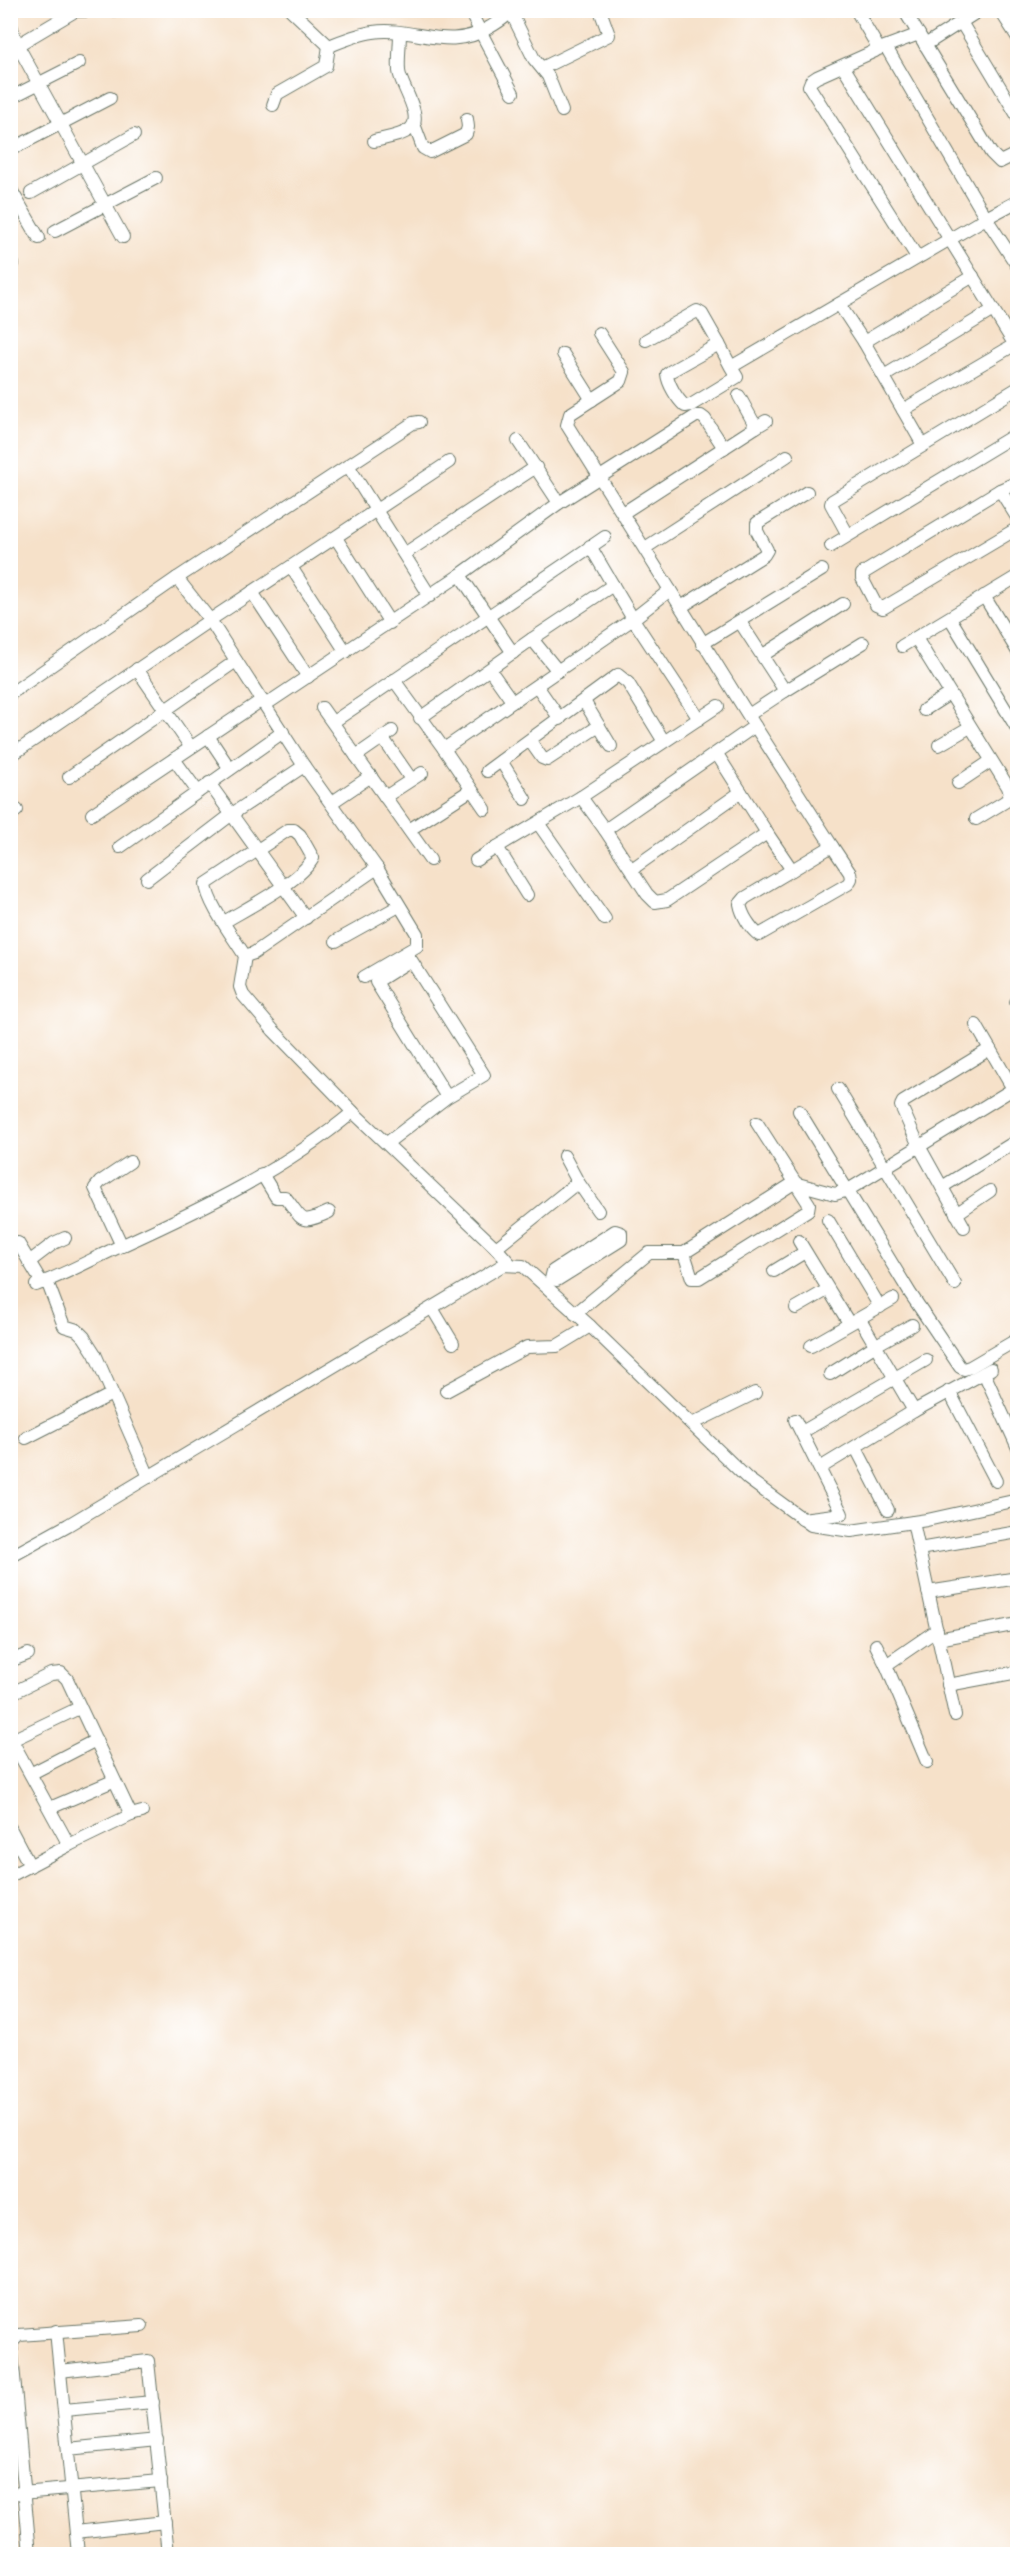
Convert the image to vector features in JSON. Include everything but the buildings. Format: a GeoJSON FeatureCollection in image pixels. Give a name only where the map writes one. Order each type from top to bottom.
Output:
{"type":"FeatureCollection","features":[{"type":"Feature","properties":{"kind":"street"},"geometry":{"type":"LineString","coordinates":[[13,46],[75,11],[123,10]]}},
{"type":"Feature","properties":{"kind":"street"},"geometry":{"type":"LineString","coordinates":[[291,10],[329,46]]}},
{"type":"Feature","properties":{"kind":"street"},"geometry":{"type":"LineString","coordinates":[[469,10],[513,93]]}},
{"type":"Feature","properties":{"kind":"street"},"geometry":{"type":"LineString","coordinates":[[542,68],[609,35],[600,10]]}},
{"type":"Feature","properties":{"kind":"street"},"geometry":{"type":"LineString","coordinates":[[856,10],[1017,267]]}},
{"type":"Feature","properties":{"kind":"street"},"geometry":{"type":"LineString","coordinates":[[904,10],[991,153],[1000,162],[1017,153]]}},
{"type":"Feature","properties":{"kind":"street"},"geometry":{"type":"LineString","coordinates":[[916,257],[809,86],[811,81],[817,77],[881,49],[922,39],[961,22],[980,10]]}},
{"type":"Feature","properties":{"kind":"street"},"geometry":{"type":"LineString","coordinates":[[1000,10],[1017,38]]}},
{"type":"Feature","properties":{"kind":"street"},"geometry":{"type":"LineString","coordinates":[[329,46],[372,32],[400,33],[446,40],[482,32],[511,11],[534,59],[548,76],[562,111]]}},
{"type":"Feature","properties":{"kind":"street"},"geometry":{"type":"LineString","coordinates":[[10,22],[13,46],[38,83],[123,237]]}},
{"type":"Feature","properties":{"kind":"street"},"geometry":{"type":"LineString","coordinates":[[961,22],[1017,117]]}},
{"type":"Feature","properties":{"kind":"street"},"geometry":{"type":"LineString","coordinates":[[374,141],[410,130],[414,124],[415,116],[399,74],[400,33]]}},
{"type":"Feature","properties":{"kind":"street"},"geometry":{"type":"LineString","coordinates":[[273,105],[277,94],[326,66],[329,46]]}},
{"type":"Feature","properties":{"kind":"street"},"geometry":{"type":"LineString","coordinates":[[10,98],[79,63]]}},
{"type":"Feature","properties":{"kind":"street"},"geometry":{"type":"LineString","coordinates":[[843,66],[1016,348],[903,410]]}},
{"type":"Feature","properties":{"kind":"street"},"geometry":{"type":"LineString","coordinates":[[10,150],[110,98]]}},
{"type":"Feature","properties":{"kind":"street"},"geometry":{"type":"LineString","coordinates":[[414,124],[423,148],[430,152],[466,134],[467,119]]}},
{"type":"Feature","properties":{"kind":"street"},"geometry":{"type":"LineString","coordinates":[[31,193],[135,135]]}},
{"type":"Feature","properties":{"kind":"street"},"geometry":{"type":"LineString","coordinates":[[55,231],[156,178]]}},
{"type":"Feature","properties":{"kind":"street"},"geometry":{"type":"LineString","coordinates":[[10,188],[39,238]]}},
{"type":"Feature","properties":{"kind":"street"},"geometry":{"type":"LineString","coordinates":[[731,367],[916,257],[1017,201]]}},
{"type":"Feature","properties":{"kind":"street"},"geometry":{"type":"LineString","coordinates":[[864,342],[973,276]]}},
{"type":"Feature","properties":{"kind":"street"},"geometry":{"type":"LineString","coordinates":[[839,304],[864,342],[923,445]]}},
{"type":"Feature","properties":{"kind":"street"},"geometry":{"type":"LineString","coordinates":[[884,376],[993,310]]}},
{"type":"Feature","properties":{"kind":"street"},"geometry":{"type":"LineString","coordinates":[[646,340],[697,311],[702,314],[719,344],[731,367],[737,377],[691,405],[685,406],[667,379],[667,374],[719,344]]}},
{"type":"Feature","properties":{"kind":"street"},"geometry":{"type":"LineString","coordinates":[[599,333],[624,372],[624,376],[570,414],[567,425],[645,548],[702,644],[850,873],[851,879],[848,884],[759,935],[753,930],[741,911],[740,904],[745,898],[832,846]]}},
{"type":"Feature","properties":{"kind":"street"},"geometry":{"type":"LineString","coordinates":[[563,354],[592,400]]}},
{"type":"Feature","properties":{"kind":"street"},"geometry":{"type":"LineString","coordinates":[[849,534],[831,504],[832,501],[1017,388]]}},
{"type":"Feature","properties":{"kind":"street"},"geometry":{"type":"LineString","coordinates":[[623,513],[761,424],[739,396]]}},
{"type":"Feature","properties":{"kind":"street"},"geometry":{"type":"LineString","coordinates":[[92,814],[190,746],[308,677],[346,652],[460,575],[558,503],[696,416],[705,419],[724,448]]}},
{"type":"Feature","properties":{"kind":"street"},"geometry":{"type":"LineString","coordinates":[[10,694],[177,578],[413,423],[419,423]]}},
{"type":"Feature","properties":{"kind":"street"},"geometry":{"type":"LineString","coordinates":[[831,546],[1017,433]]}},
{"type":"Feature","properties":{"kind":"street"},"geometry":{"type":"LineString","coordinates":[[518,441],[558,503]]}},
{"type":"Feature","properties":{"kind":"street"},"geometry":{"type":"LineString","coordinates":[[645,548],[787,456]]}},
{"type":"Feature","properties":{"kind":"street"},"geometry":{"type":"LineString","coordinates":[[12,750],[449,462]]}},
{"type":"Feature","properties":{"kind":"street"},"geometry":{"type":"LineString","coordinates":[[349,467],[430,596]]}},
{"type":"Feature","properties":{"kind":"street"},"geometry":{"type":"LineString","coordinates":[[404,554],[536,467]]}},
{"type":"Feature","properties":{"kind":"street"},"geometry":{"type":"LineString","coordinates":[[1017,482],[862,574],[862,578],[876,605],[883,608],[1017,528]]}},
{"type":"Feature","properties":{"kind":"street"},"geometry":{"type":"LineString","coordinates":[[1000,490],[1017,519]]}},
{"type":"Feature","properties":{"kind":"street"},"geometry":{"type":"LineString","coordinates":[[681,607],[764,555],[767,550],[757,531],[757,523],[807,492]]}},
{"type":"Feature","properties":{"kind":"street"},"geometry":{"type":"LineString","coordinates":[[333,722],[605,537]]}},
{"type":"Feature","properties":{"kind":"street"},"geometry":{"type":"LineString","coordinates":[[336,538],[390,623]]}},
{"type":"Feature","properties":{"kind":"street"},"geometry":{"type":"LineString","coordinates":[[590,546],[633,619],[699,719]]}},
{"type":"Feature","properties":{"kind":"street"},"geometry":{"type":"LineString","coordinates":[[291,567],[346,652]]}},
{"type":"Feature","properties":{"kind":"street"},"geometry":{"type":"LineString","coordinates":[[702,644],[822,570]]}},
{"type":"Feature","properties":{"kind":"street"},"geometry":{"type":"LineString","coordinates":[[460,575],[513,653]]}},
{"type":"Feature","properties":{"kind":"street"},"geometry":{"type":"LineString","coordinates":[[902,646],[1017,577]]}},
{"type":"Feature","properties":{"kind":"street"},"geometry":{"type":"LineString","coordinates":[[177,578],[210,620],[304,765],[377,868],[417,934],[419,940],[417,946],[364,977]]}},
{"type":"Feature","properties":{"kind":"street"},"geometry":{"type":"LineString","coordinates":[[420,718],[613,585]]}},
{"type":"Feature","properties":{"kind":"street"},"geometry":{"type":"LineString","coordinates":[[444,750],[633,619],[670,590]]}},
{"type":"Feature","properties":{"kind":"street"},"geometry":{"type":"LineString","coordinates":[[252,592],[308,677]]}},
{"type":"Feature","properties":{"kind":"street"},"geometry":{"type":"LineString","coordinates":[[984,596],[1017,652]]}},
{"type":"Feature","properties":{"kind":"street"},"geometry":{"type":"LineString","coordinates":[[763,655],[843,604]]}},
{"type":"Feature","properties":{"kind":"street"},"geometry":{"type":"LineString","coordinates":[[950,618],[1017,730]]}},
{"type":"Feature","properties":{"kind":"street"},"geometry":{"type":"LineString","coordinates":[[740,622],[785,691]]}},
{"type":"Feature","properties":{"kind":"street"},"geometry":{"type":"LineString","coordinates":[[916,638],[1010,794],[1006,801],[976,819]]}},
{"type":"Feature","properties":{"kind":"street"},"geometry":{"type":"LineString","coordinates":[[532,639],[558,671]]}},
{"type":"Feature","properties":{"kind":"street"},"geometry":{"type":"LineString","coordinates":[[605,830],[717,754],[785,691],[863,643]]}},
{"type":"Feature","properties":{"kind":"street"},"geometry":{"type":"LineString","coordinates":[[69,777],[236,661]]}},
{"type":"Feature","properties":{"kind":"street"},"geometry":{"type":"LineString","coordinates":[[137,669],[190,746]]}},
{"type":"Feature","properties":{"kind":"street"},"geometry":{"type":"LineString","coordinates":[[490,670],[512,701]]}},
{"type":"Feature","properties":{"kind":"street"},"geometry":{"type":"LineString","coordinates":[[487,771],[614,677],[622,676],[663,740]]}},
{"type":"Feature","properties":{"kind":"street"},"geometry":{"type":"LineString","coordinates":[[394,680],[485,809]]}},
{"type":"Feature","properties":{"kind":"street"},"geometry":{"type":"LineString","coordinates":[[537,686],[560,719]]}},
{"type":"Feature","properties":{"kind":"street"},"geometry":{"type":"LineString","coordinates":[[924,710],[949,694]]}},
{"type":"Feature","properties":{"kind":"street"},"geometry":{"type":"LineString","coordinates":[[584,701],[611,746]]}},
{"type":"Feature","properties":{"kind":"street"},"geometry":{"type":"LineString","coordinates":[[476,860],[581,797],[663,740],[718,706]]}},
{"type":"Feature","properties":{"kind":"street"},"geometry":{"type":"LineString","coordinates":[[322,708],[430,860]]}},
{"type":"Feature","properties":{"kind":"street"},"geometry":{"type":"LineString","coordinates":[[530,741],[542,758],[547,760],[599,726]]}},
{"type":"Feature","properties":{"kind":"street"},"geometry":{"type":"LineString","coordinates":[[939,746],[970,727]]}},
{"type":"Feature","properties":{"kind":"street"},"geometry":{"type":"LineString","coordinates":[[120,848],[283,732]]}},
{"type":"Feature","properties":{"kind":"street"},"geometry":{"type":"LineString","coordinates":[[356,756],[387,734],[416,776],[385,797]]}},
{"type":"Feature","properties":{"kind":"street"},"geometry":{"type":"LineString","coordinates":[[208,736],[230,769]]}},
{"type":"Feature","properties":{"kind":"street"},"geometry":{"type":"LineString","coordinates":[[717,754],[792,870]]}},
{"type":"Feature","properties":{"kind":"street"},"geometry":{"type":"LineString","coordinates":[[174,759],[198,792]]}},
{"type":"Feature","properties":{"kind":"street"},"geometry":{"type":"LineString","coordinates":[[501,761],[525,799]]}},
{"type":"Feature","properties":{"kind":"street"},"geometry":{"type":"LineString","coordinates":[[958,783],[991,761]]}},
{"type":"Feature","properties":{"kind":"street"},"geometry":{"type":"LineString","coordinates":[[147,879],[232,814],[304,765]]}},
{"type":"Feature","properties":{"kind":"street"},"geometry":{"type":"LineString","coordinates":[[331,803],[371,776]]}},
{"type":"Feature","properties":{"kind":"street"},"geometry":{"type":"LineString","coordinates":[[210,783],[306,918]]}},
{"type":"Feature","properties":{"kind":"street"},"geometry":{"type":"LineString","coordinates":[[410,830],[471,790]]}},
{"type":"Feature","properties":{"kind":"street"},"geometry":{"type":"LineString","coordinates":[[632,869],[741,792]]}},
{"type":"Feature","properties":{"kind":"street"},"geometry":{"type":"LineString","coordinates":[[581,797],[647,894],[655,902],[667,900],[767,833]]}},
{"type":"Feature","properties":{"kind":"street"},"geometry":{"type":"LineString","coordinates":[[538,823],[605,919]]}},
{"type":"Feature","properties":{"kind":"street"},"geometry":{"type":"LineString","coordinates":[[224,922],[284,885],[310,864],[313,858],[300,835],[294,830],[288,830],[206,884],[206,892],[224,922],[245,956],[240,987],[243,995],[273,1030],[353,1112],[511,1265]]}},
{"type":"Feature","properties":{"kind":"street"},"geometry":{"type":"LineString","coordinates":[[497,848],[526,895]]}},
{"type":"Feature","properties":{"kind":"street"},"geometry":{"type":"LineString","coordinates":[[245,956],[254,953],[377,868]]}},
{"type":"Feature","properties":{"kind":"street"},"geometry":{"type":"LineString","coordinates":[[336,941],[399,906]]}},
{"type":"Feature","properties":{"kind":"street"},"geometry":{"type":"LineString","coordinates":[[387,1143],[447,1097],[484,1075],[411,960],[376,982],[447,1097]]}},
{"type":"Feature","properties":{"kind":"street"},"geometry":{"type":"LineString","coordinates":[[575,1314],[649,1253],[684,1253],[794,1183],[835,1194],[848,1190],[919,1146],[1015,1093],[976,1025]]}},
{"type":"Feature","properties":{"kind":"street"},"geometry":{"type":"LineString","coordinates":[[964,1227],[901,1111],[903,1102],[990,1049]]}},
{"type":"Feature","properties":{"kind":"street"},"geometry":{"type":"LineString","coordinates":[[838,1089],[955,1284]]}},
{"type":"Feature","properties":{"kind":"street"},"geometry":{"type":"LineString","coordinates":[[799,1111],[910,1293],[960,1367],[964,1369],[970,1367],[1017,1339]]}},
{"type":"Feature","properties":{"kind":"street"},"geometry":{"type":"LineString","coordinates":[[41,1283],[170,1224],[296,1156],[353,1112]]}},
{"type":"Feature","properties":{"kind":"street"},"geometry":{"type":"LineString","coordinates":[[684,1253],[692,1278],[699,1278],[808,1210],[809,1204],[757,1123]]}},
{"type":"Feature","properties":{"kind":"street"},"geometry":{"type":"LineString","coordinates":[[942,1187],[1017,1140]]}},
{"type":"Feature","properties":{"kind":"street"},"geometry":{"type":"LineString","coordinates":[[564,1156],[598,1211]]}},
{"type":"Feature","properties":{"kind":"street"},"geometry":{"type":"LineString","coordinates":[[122,1246],[95,1188],[100,1182],[130,1162]]}},
{"type":"Feature","properties":{"kind":"street"},"geometry":{"type":"LineString","coordinates":[[262,1174],[276,1197],[285,1197],[300,1218],[314,1219],[329,1212]]}},
{"type":"Feature","properties":{"kind":"street"},"geometry":{"type":"LineString","coordinates":[[496,1248],[578,1182]]}},
{"type":"Feature","properties":{"kind":"street"},"geometry":{"type":"LineString","coordinates":[[956,1214],[990,1191]]}},
{"type":"Feature","properties":{"kind":"street"},"geometry":{"type":"LineString","coordinates":[[828,1220],[880,1307]]}},
{"type":"Feature","properties":{"kind":"street"},"geometry":{"type":"LineString","coordinates":[[615,1231],[621,1233],[621,1239],[612,1245],[557,1280],[547,1281],[554,1271],[615,1231]]}},
{"type":"Feature","properties":{"kind":"street"},"geometry":{"type":"LineString","coordinates":[[29,1262],[54,1243],[65,1238]]}},
{"type":"Feature","properties":{"kind":"street"},"geometry":{"type":"LineString","coordinates":[[18,1243],[64,1326],[77,1330],[84,1337],[149,1477]]}},
{"type":"Feature","properties":{"kind":"street"},"geometry":{"type":"LineString","coordinates":[[774,1271],[802,1246],[827,1290],[876,1345],[914,1412]]}},
{"type":"Feature","properties":{"kind":"street"},"geometry":{"type":"LineString","coordinates":[[10,1557],[149,1477],[503,1265],[523,1266],[547,1281],[575,1314],[748,1479],[811,1525],[851,1531],[913,1522],[1017,1500]]}},
{"type":"Feature","properties":{"kind":"street"},"geometry":{"type":"LineString","coordinates":[[796,1308],[827,1290]]}},
{"type":"Feature","properties":{"kind":"street"},"geometry":{"type":"LineString","coordinates":[[811,1346],[893,1299]]}},
{"type":"Feature","properties":{"kind":"street"},"geometry":{"type":"LineString","coordinates":[[432,1308],[453,1343]]}},
{"type":"Feature","properties":{"kind":"street"},"geometry":{"type":"LineString","coordinates":[[830,1374],[912,1325]]}},
{"type":"Feature","properties":{"kind":"street"},"geometry":{"type":"LineString","coordinates":[[446,1391],[527,1347],[557,1346],[590,1326]]}},
{"type":"Feature","properties":{"kind":"street"},"geometry":{"type":"LineString","coordinates":[[802,1432],[926,1360]]}},
{"type":"Feature","properties":{"kind":"street"},"geometry":{"type":"LineString","coordinates":[[820,1468],[949,1391],[988,1371],[1017,1448]]}},
{"type":"Feature","properties":{"kind":"street"},"geometry":{"type":"LineString","coordinates":[[949,1391],[996,1481]]}},
{"type":"Feature","properties":{"kind":"street"},"geometry":{"type":"LineString","coordinates":[[26,1438],[112,1394]]}},
{"type":"Feature","properties":{"kind":"street"},"geometry":{"type":"LineString","coordinates":[[692,1424],[755,1394]]}},
{"type":"Feature","properties":{"kind":"street"},"geometry":{"type":"LineString","coordinates":[[795,1420],[842,1514],[802,1519]]}},
{"type":"Feature","properties":{"kind":"street"},"geometry":{"type":"LineString","coordinates":[[856,1448],[888,1510]]}},
{"type":"Feature","properties":{"kind":"street"},"geometry":{"type":"LineString","coordinates":[[913,1522],[955,1715]]}},
{"type":"Feature","properties":{"kind":"street"},"geometry":{"type":"LineString","coordinates":[[919,1549],[1017,1532]]}},
{"type":"Feature","properties":{"kind":"street"},"geometry":{"type":"LineString","coordinates":[[928,1592],[1017,1578]]}},
{"type":"Feature","properties":{"kind":"street"},"geometry":{"type":"LineString","coordinates":[[886,1665],[937,1635],[1017,1624]]}},
{"type":"Feature","properties":{"kind":"street"},"geometry":{"type":"LineString","coordinates":[[876,1645],[927,1762]]}},
{"type":"Feature","properties":{"kind":"street"},"geometry":{"type":"LineString","coordinates":[[10,1661],[28,1654]]}},
{"type":"Feature","properties":{"kind":"street"},"geometry":{"type":"LineString","coordinates":[[948,1685],[1017,1672]]}},
{"type":"Feature","properties":{"kind":"street"},"geometry":{"type":"LineString","coordinates":[[10,1694],[51,1674],[61,1673],[67,1679],[113,1781],[136,1814],[10,1876]]}},
{"type":"Feature","properties":{"kind":"street"},"geometry":{"type":"LineString","coordinates":[[69,1845],[11,1738],[79,1708]]}},
{"type":"Feature","properties":{"kind":"street"},"geometry":{"type":"LineString","coordinates":[[32,1773],[96,1740]]}},
{"type":"Feature","properties":{"kind":"street"},"geometry":{"type":"LineString","coordinates":[[50,1808],[113,1781]]}},
{"type":"Feature","properties":{"kind":"street"},"geometry":{"type":"LineString","coordinates":[[10,1828],[30,1866]]}},
{"type":"Feature","properties":{"kind":"street"},"geometry":{"type":"LineString","coordinates":[[30,2554],[11,2343],[19,2335],[142,2326]]}},
{"type":"Feature","properties":{"kind":"street"},"geometry":{"type":"LineString","coordinates":[[56,2331],[78,2554]]}},
{"type":"Feature","properties":{"kind":"street"},"geometry":{"type":"LineString","coordinates":[[60,2371],[148,2361],[168,2554]]}},
{"type":"Feature","properties":{"kind":"street"},"geometry":{"type":"LineString","coordinates":[[64,2410],[153,2402]]}},
{"type":"Feature","properties":{"kind":"street"},"geometry":{"type":"LineString","coordinates":[[68,2449],[157,2440]]}},
{"type":"Feature","properties":{"kind":"street"},"geometry":{"type":"LineString","coordinates":[[10,2494],[161,2481]]}},
{"type":"Feature","properties":{"kind":"street"},"geometry":{"type":"LineString","coordinates":[[76,2532],[165,2522]]}}]}
